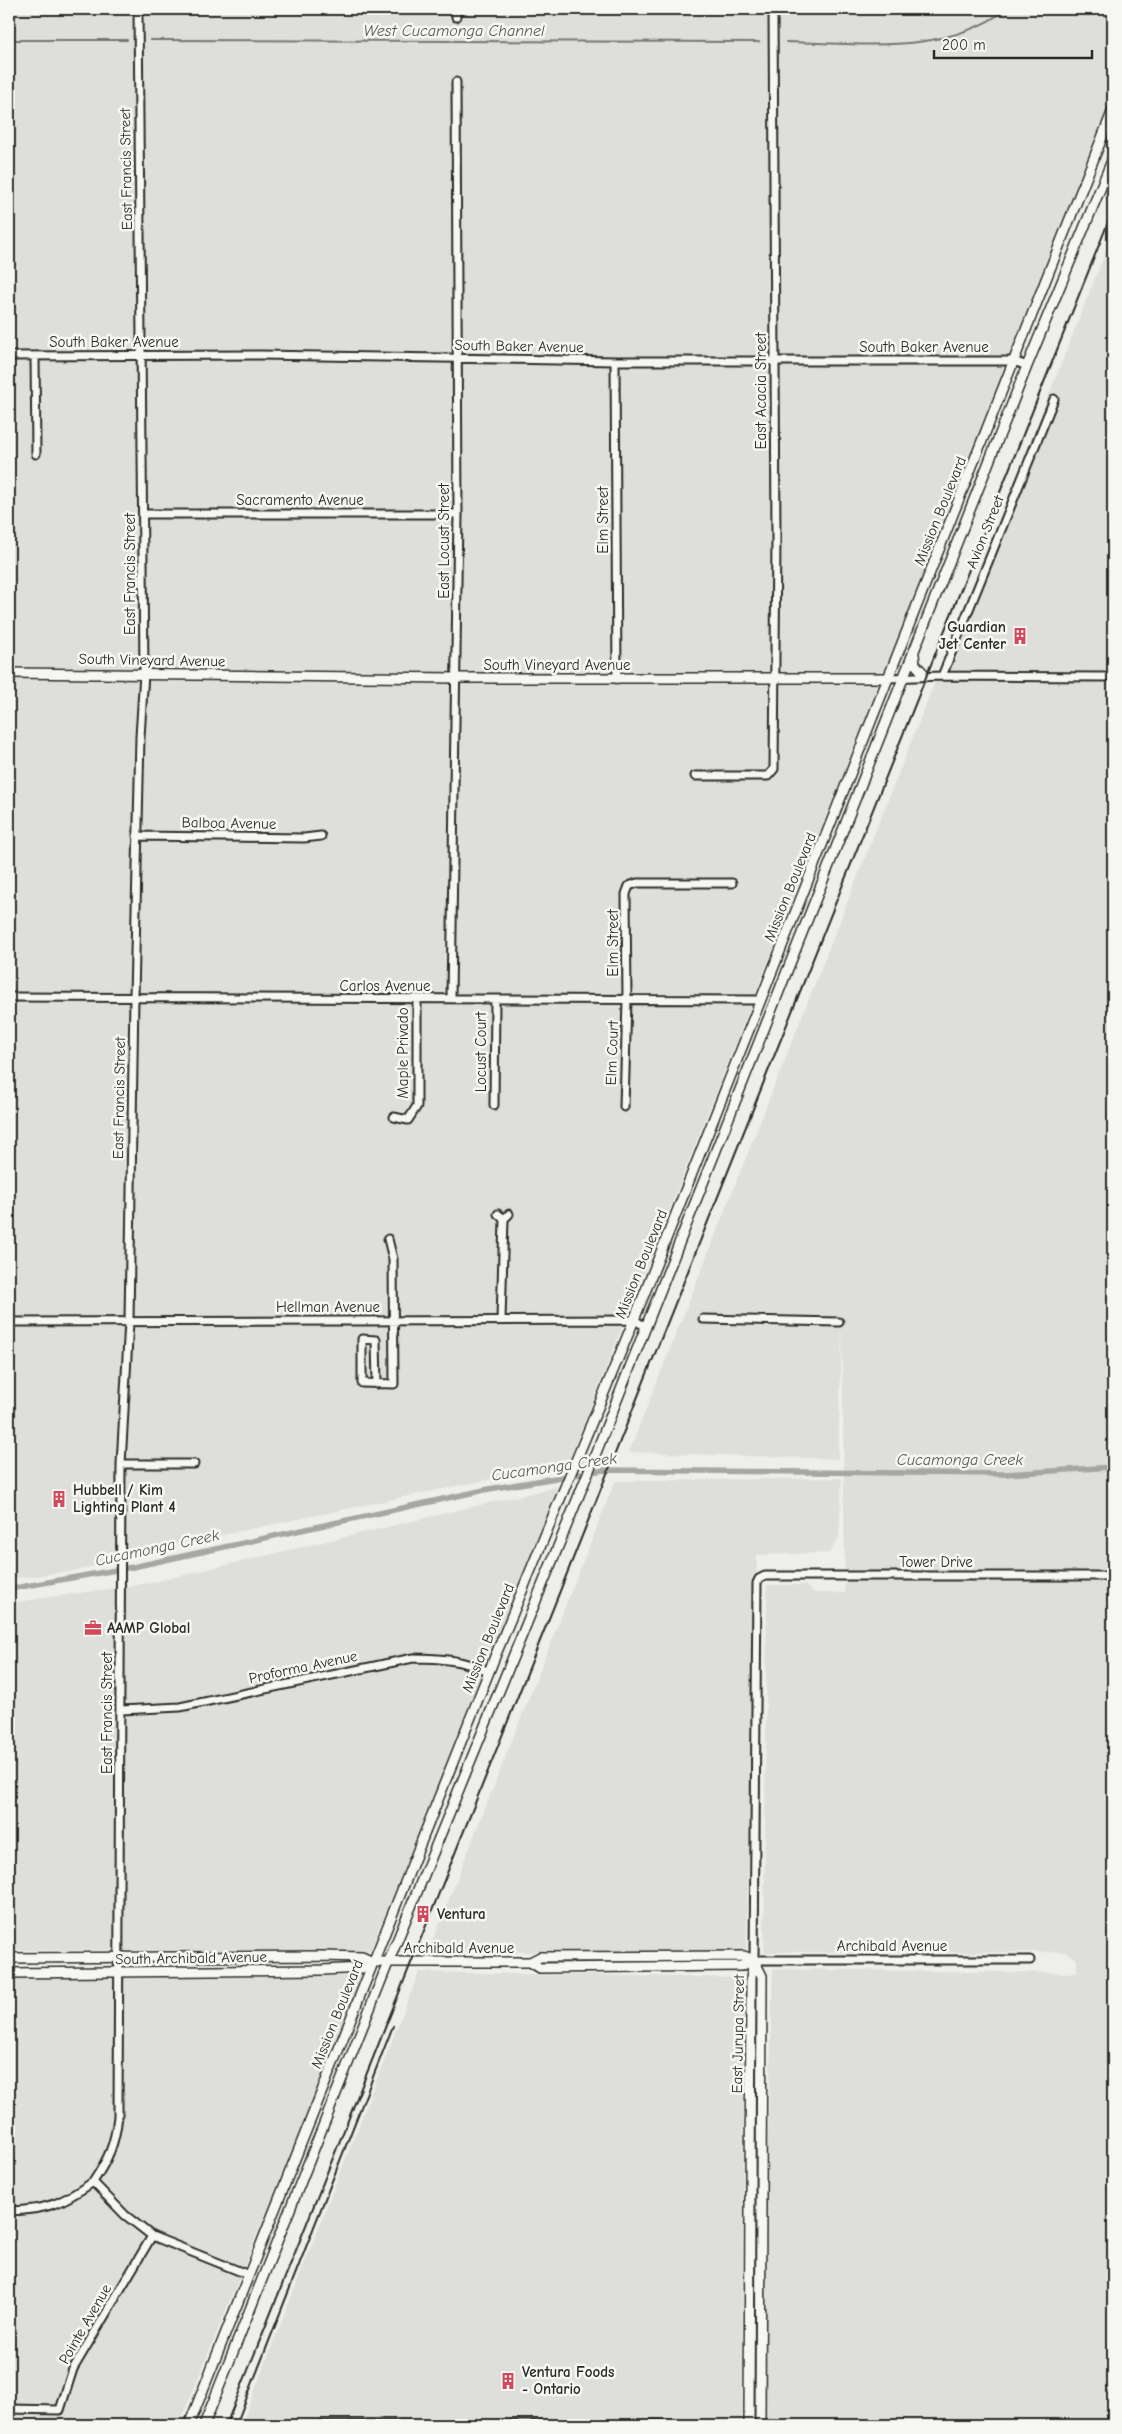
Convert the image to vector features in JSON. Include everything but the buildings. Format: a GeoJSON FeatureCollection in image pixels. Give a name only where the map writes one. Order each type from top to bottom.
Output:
{"type":"FeatureCollection","features":[{"type":"Feature","properties":{"kind":"main road","name":"Mission Boulevard"},"geometry":{"type":"LineString","coordinates":[[188,2425],[489,1672],[634,1320],[1113,110]]}},
{"type":"Feature","properties":{"kind":"main road","name":"Mission Boulevard"},"geometry":{"type":"LineString","coordinates":[[204,2425],[404,1923],[584,1483],[1027,366],[1113,158]]}},
{"type":"Feature","properties":{"kind":"main road"},"geometry":{"type":"LineString","coordinates":[[914,653],[914,663],[926,676]]}},
{"type":"Feature","properties":{"kind":"main road","name":"South Vineyard Avenue"},"geometry":{"type":"LineString","coordinates":[[9,673],[617,679],[888,678]]}},
{"type":"Feature","properties":{"kind":"main road"},"geometry":{"type":"LineString","coordinates":[[404,1923],[400,1949],[403,1956],[412,1962]]}},
{"type":"Feature","properties":{"kind":"main road","name":"South Archibald Avenue"},"geometry":{"type":"LineString","coordinates":[[9,1958],[362,1956],[372,1962],[389,1962]]}},
{"type":"Feature","properties":{"kind":"main road"},"geometry":{"type":"LineString","coordinates":[[662,1967],[683,1960],[687,1956]]}},
{"type":"Feature","properties":{"kind":"main road","name":"Archibald Avenue"},"geometry":{"type":"LineString","coordinates":[[389,1962],[530,1962],[540,1957],[687,1956],[744,1956],[754,1960]]}},
{"type":"Feature","properties":{"kind":"main road","name":"Archibald Avenue"},"geometry":{"type":"LineString","coordinates":[[530,1962],[540,1968],[662,1967],[741,1966],[754,1960]]}},
{"type":"Feature","properties":{"kind":"main road","name":"East Jurupa Street"},"geometry":{"type":"LineString","coordinates":[[749,2425],[751,1977],[754,1960]]}},
{"type":"Feature","properties":{"kind":"main road","name":"East Jurupa Street"},"geometry":{"type":"LineString","coordinates":[[754,1960],[762,1976],[760,2425]]}},
{"type":"Feature","properties":{"kind":"main road","name":"South Archibald Avenue"},"geometry":{"type":"LineString","coordinates":[[9,1973],[362,1968],[372,1962]]}},
{"type":"Feature","properties":{"kind":"main road"},"geometry":{"type":"LineString","coordinates":[[350,1968],[360,1971],[363,1975],[361,1990]]}},
{"type":"Feature","properties":{"kind":"street","name":"East Francis Street"},"geometry":{"type":"LineString","coordinates":[[93,2182],[109,2157],[116,2139],[118,2116],[121,1464],[129,1321],[140,737],[144,673],[138,9]]}},
{"type":"Feature","properties":{"kind":"street","name":"East Acacia Street"},"geometry":{"type":"LineString","coordinates":[[694,776],[768,776],[774,770],[776,679],[773,9]]}},
{"type":"Feature","properties":{"kind":"street","name":"East Locust Street"},"geometry":{"type":"LineString","coordinates":[[451,1000],[458,514],[456,82]]}},
{"type":"Feature","properties":{"kind":"street","name":"South Baker Avenue"},"geometry":{"type":"LineString","coordinates":[[9,356],[615,361],[774,359],[1014,361],[1027,366]]}},
{"type":"Feature","properties":{"kind":"street"},"geometry":{"type":"LineString","coordinates":[[35,356],[36,454]]}},
{"type":"Feature","properties":{"kind":"street","name":"Elm Street"},"geometry":{"type":"LineString","coordinates":[[615,361],[617,679]]}},
{"type":"Feature","properties":{"kind":"street","name":"Avion Street"},"geometry":{"type":"LineString","coordinates":[[942,676],[1054,399]]}},
{"type":"Feature","properties":{"kind":"street","name":"Sacramento Avenue"},"geometry":{"type":"LineString","coordinates":[[143,514],[458,514]]}},
{"type":"Feature","properties":{"kind":"street","name":"South Vineyard Avenue"},"geometry":{"type":"LineString","coordinates":[[888,678],[926,676],[1105,677]]}},
{"type":"Feature","properties":{"kind":"street","name":"Balboa Avenue"},"geometry":{"type":"LineString","coordinates":[[138,836],[304,838],[321,836]]}},
{"type":"Feature","properties":{"kind":"street","name":"Elm Street"},"geometry":{"type":"LineString","coordinates":[[627,1000],[626,894],[629,886],[637,883],[732,884]]}},
{"type":"Feature","properties":{"kind":"street","name":"Carlos Avenue"},"geometry":{"type":"LineString","coordinates":[[9,997],[760,1000]]}},
{"type":"Feature","properties":{"kind":"street","name":"Maple Privado"},"geometry":{"type":"LineString","coordinates":[[394,1117],[408,1120],[417,1106],[417,1000]]}},
{"type":"Feature","properties":{"kind":"street","name":"Locust Court"},"geometry":{"type":"LineString","coordinates":[[494,1105],[495,1000]]}},
{"type":"Feature","properties":{"kind":"street","name":"Elm Court"},"geometry":{"type":"LineString","coordinates":[[624,1107],[627,1000]]}},
{"type":"Feature","properties":{"kind":"street"},"geometry":{"type":"LineString","coordinates":[[498,1214],[506,1217],[501,1320]]}},
{"type":"Feature","properties":{"kind":"street"},"geometry":{"type":"LineString","coordinates":[[377,1384],[376,1340],[362,1339],[362,1383],[377,1384],[394,1384],[393,1260],[388,1240]]}},
{"type":"Feature","properties":{"kind":"street"},"geometry":{"type":"LineString","coordinates":[[703,1319],[839,1322]]}},
{"type":"Feature","properties":{"kind":"street","name":"Hellman Avenue"},"geometry":{"type":"LineString","coordinates":[[9,1322],[634,1320],[645,1326]]}},
{"type":"Feature","properties":{"kind":"street"},"geometry":{"type":"LineString","coordinates":[[121,1464],[194,1464]]}},
{"type":"Feature","properties":{"kind":"street","name":"Tower Drive"},"geometry":{"type":"LineString","coordinates":[[754,1960],[756,1593],[759,1579],[766,1576],[1113,1576]]}},
{"type":"Feature","properties":{"kind":"street","name":"Proforma Avenue"},"geometry":{"type":"LineString","coordinates":[[120,1710],[180,1706],[413,1658],[441,1658],[465,1663],[489,1672]]}},
{"type":"Feature","properties":{"kind":"street","name":"Archibald Avenue"},"geometry":{"type":"LineString","coordinates":[[754,1960],[1030,1960]]}},
{"type":"Feature","properties":{"kind":"street"},"geometry":{"type":"LineString","coordinates":[[9,2210],[30,2210],[63,2202],[93,2182],[125,2215],[152,2236],[249,2275]]}},
{"type":"Feature","properties":{"kind":"street","name":"Pointe Avenue"},"geometry":{"type":"LineString","coordinates":[[9,2410],[60,2410],[73,2369],[152,2236]]}},
{"type":"Feature","properties":{"kind":"shaded area"},"geometry":{"type":"Polygon","coordinates":[[[9,9],[1113,9],[1113,99],[568,1463],[183,1543],[75,1571],[9,1579],[9,9]]]}},
{"type":"Feature","properties":{"kind":"shaded area"},"geometry":{"type":"Polygon","coordinates":[[[1113,233],[1113,2425],[760,2425],[773,1969],[1077,1973],[1077,1959],[1065,1952],[764,1952],[767,1585],[805,1585],[814,1593],[845,1593],[842,1327],[838,1459],[629,1452],[1113,233]]]}},
{"type":"Feature","properties":{"kind":"shaded area"},"geometry":{"type":"Polygon","coordinates":[[[842,1478],[839,1538],[829,1553],[757,1555],[746,1952],[428,1952],[615,1481],[842,1478]]]}},
{"type":"Feature","properties":{"kind":"shaded area"},"geometry":{"type":"Polygon","coordinates":[[[561,1486],[370,1951],[9,1950],[9,1603],[150,1583],[561,1486]]]}},
{"type":"Feature","properties":{"kind":"shaded area"},"geometry":{"type":"Polygon","coordinates":[[[419,1972],[744,1978],[742,2425],[241,2425],[419,1972]]]}},
{"type":"Feature","properties":{"kind":"shaded area"},"geometry":{"type":"Polygon","coordinates":[[[363,1976],[179,2425],[9,2425],[9,1978],[363,1976]]]}},
{"type":"Feature","properties":{"kind":"waterway","name":"West Cucamonga Channel"},"geometry":{"type":"LineString","coordinates":[[786,42],[872,44],[929,40],[956,34],[982,24],[1007,9]]}},
{"type":"Feature","properties":{"kind":"waterway","name":"West Cucamonga Channel"},"geometry":{"type":"LineString","coordinates":[[9,40],[127,40]]}},
{"type":"Feature","properties":{"kind":"waterway","name":"West Cucamonga Channel"},"geometry":{"type":"LineString","coordinates":[[150,40],[759,42]]}},
{"type":"Feature","properties":{"kind":"waterway","name":"Cucamonga Creek"},"geometry":{"type":"LineString","coordinates":[[9,1589],[133,1567],[489,1489],[604,1470],[1006,1474],[1113,1467]]}},
{"type":"Feature","properties":{"kind":"railway"},"geometry":{"type":"LineString","coordinates":[[226,2425],[1113,210]]}},
{"type":"Feature","properties":{"kind":"railway"},"geometry":{"type":"LineString","coordinates":[[236,2425],[393,2026]]}},
{"type":"Feature","properties":{"kind":"railway"},"geometry":{"type":"LineString","coordinates":[[283,2425],[311,2421],[692,2420]]}},
{"type":"Feature","properties":{"kind":"place","name":"Guardian Jet Center"},"geometry":{"type":"Point","coordinates":[1020,636]}},
{"type":"Feature","properties":{"kind":"place","name":"Hubbell / Kim Lighting Plant 4"},"geometry":{"type":"Point","coordinates":[59,1499]}},
{"type":"Feature","properties":{"kind":"place","name":"AAMP Global"},"geometry":{"type":"Point","coordinates":[93,1628]}},
{"type":"Feature","properties":{"kind":"place","name":"Ventura"},"geometry":{"type":"Point","coordinates":[423,1914]}},
{"type":"Feature","properties":{"kind":"place","name":"Ventura Foods - Ontario"},"geometry":{"type":"Point","coordinates":[508,2381]}}]}
